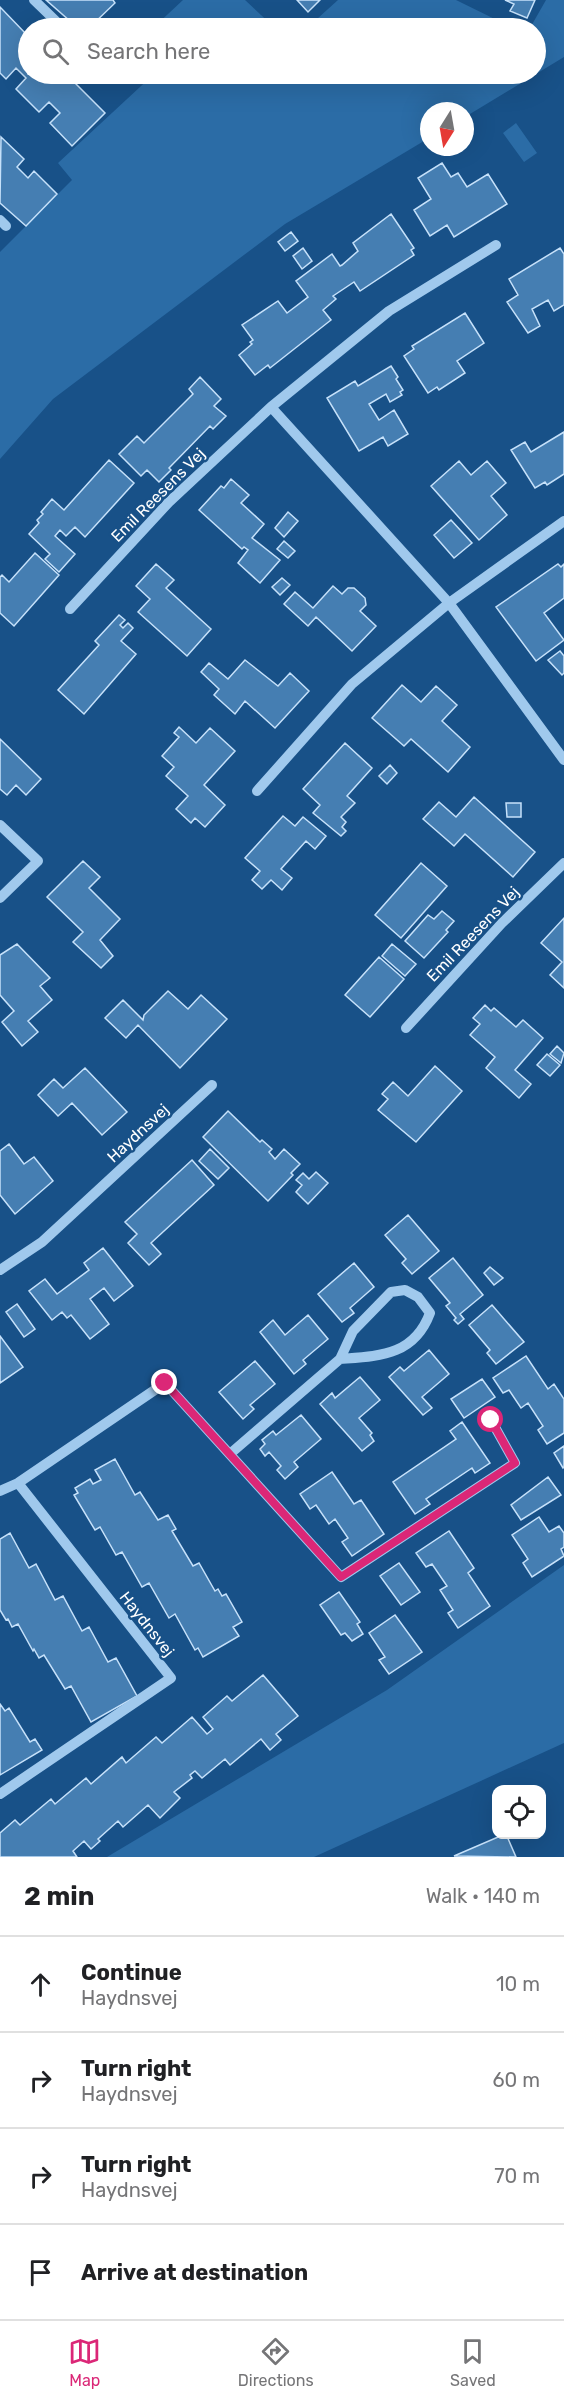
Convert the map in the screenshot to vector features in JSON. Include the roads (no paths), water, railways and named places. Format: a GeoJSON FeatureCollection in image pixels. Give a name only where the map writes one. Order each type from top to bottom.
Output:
{"type":"FeatureCollection","features":[{"type":"Feature","properties":{"kind":"street"},"geometry":{"type":"LineString","coordinates":[[34,0],[53,18]]}},
{"type":"Feature","properties":{"kind":"street","name":"Emil Reesens Vej"},"geometry":{"type":"LineString","coordinates":[[70,609],[169,502],[271,407],[389,311],[496,245]]}},
{"type":"Feature","properties":{"kind":"street"},"geometry":{"type":"LineString","coordinates":[[271,407],[449,603],[564,760]]}},
{"type":"Feature","properties":{"kind":"street"},"geometry":{"type":"LineString","coordinates":[[257,791],[352,684],[449,603],[564,521]]}},
{"type":"Feature","properties":{"kind":"street"},"geometry":{"type":"LineString","coordinates":[[0,825],[38,861],[0,898]]}},
{"type":"Feature","properties":{"kind":"street","name":"Emil Reesens Vej"},"geometry":{"type":"LineString","coordinates":[[406,1028],[502,923],[564,863]]}},
{"type":"Feature","properties":{"kind":"street","name":"Haydnsvej"},"geometry":{"type":"LineString","coordinates":[[0,1270],[42,1242],[213,1086]]}},
{"type":"Feature","properties":{"kind":"street"},"geometry":{"type":"LineString","coordinates":[[231,1453],[340,1359],[353,1331],[391,1292],[405,1290],[418,1297],[430,1313],[424,1331],[399,1350],[378,1356],[340,1359]]}},
{"type":"Feature","properties":{"kind":"street"},"geometry":{"type":"LineString","coordinates":[[0,1491],[18,1484],[165,1383],[231,1453],[341,1577],[515,1463],[491,1420]]}},
{"type":"Feature","properties":{"kind":"street","name":"Haydnsvej"},"geometry":{"type":"LineString","coordinates":[[0,1794],[171,1678],[18,1484]]}}]}
